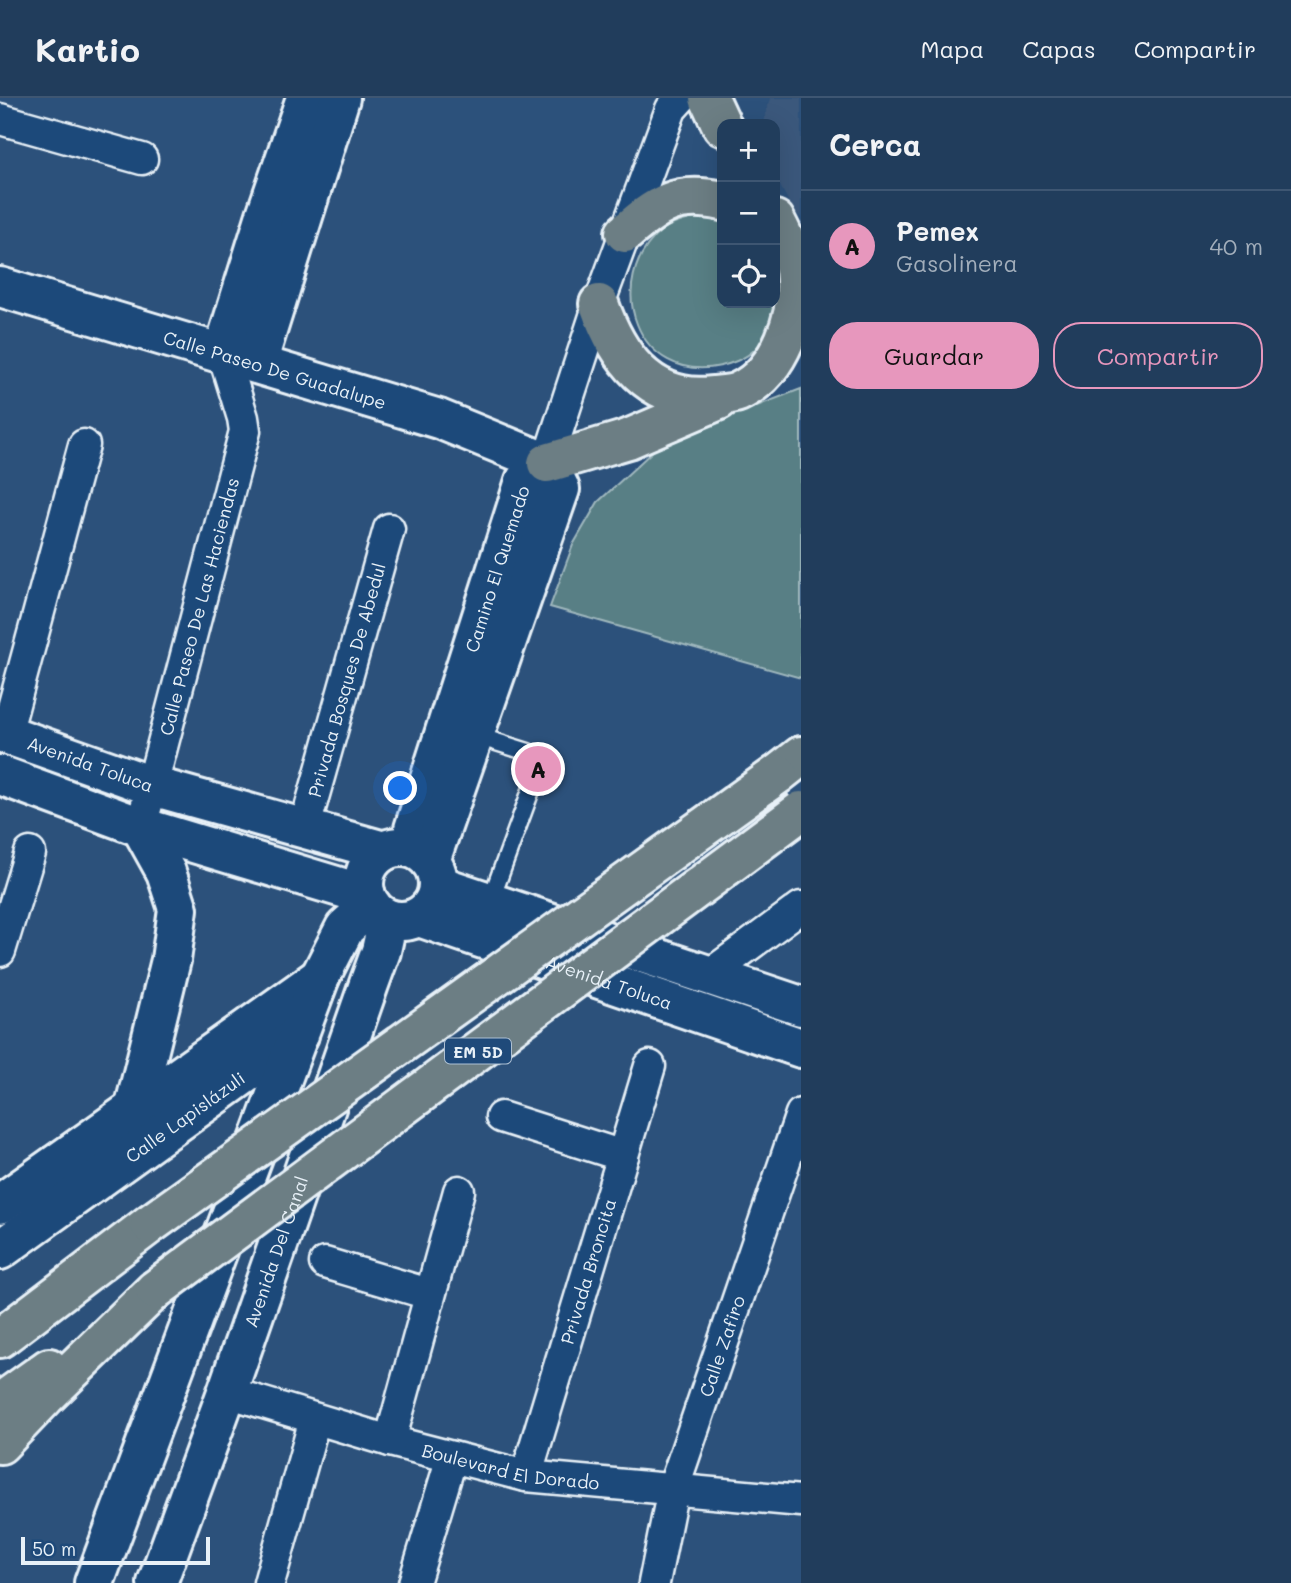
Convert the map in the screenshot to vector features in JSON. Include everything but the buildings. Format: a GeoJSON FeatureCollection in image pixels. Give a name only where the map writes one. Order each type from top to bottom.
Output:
{"type":"FeatureCollection","features":[{"type":"Feature","properties":{"kind":"highway"},"geometry":{"type":"LineString","coordinates":[[709,98],[719,119]]}},
{"type":"Feature","properties":{"kind":"highway"},"geometry":{"type":"LineString","coordinates":[[625,233],[651,210],[677,199],[706,197],[717,200]]}},
{"type":"Feature","properties":{"kind":"highway"},"geometry":{"type":"LineString","coordinates":[[599,304],[609,333],[630,364],[662,390],[695,398],[738,392],[764,373],[781,352],[792,327],[797,298],[796,270],[782,230]]}},
{"type":"Feature","properties":{"kind":"highway"},"geometry":{"type":"LineString","coordinates":[[547,463],[628,439],[801,368]]}},
{"type":"Feature","properties":{"kind":"highway","name":"EM 5D"},"geometry":{"type":"LineString","coordinates":[[0,1338],[150,1224],[790,765]]}},
{"type":"Feature","properties":{"kind":"highway","name":"EM 5D"},"geometry":{"type":"LineString","coordinates":[[0,1403],[801,811]]}},
{"type":"Feature","properties":{"kind":"highway"},"geometry":{"type":"LineString","coordinates":[[0,1444],[155,1290]]}},
{"type":"Feature","properties":{"kind":"street"},"geometry":{"type":"LineString","coordinates":[[306,98],[283,220],[274,315],[291,359],[308,379]]}},
{"type":"Feature","properties":{"kind":"street"},"geometry":{"type":"LineString","coordinates":[[238,368],[283,220],[340,98]]}},
{"type":"Feature","properties":{"kind":"street"},"geometry":{"type":"LineString","coordinates":[[547,463],[625,233],[671,109],[681,98]]}},
{"type":"Feature","properties":{"kind":"street"},"geometry":{"type":"LineString","coordinates":[[0,119],[142,159]]}},
{"type":"Feature","properties":{"kind":"street","name":"Calle Paseo De Guadalupe"},"geometry":{"type":"LineString","coordinates":[[0,287],[238,368],[308,379],[439,419],[547,463]]}},
{"type":"Feature","properties":{"kind":"street"},"geometry":{"type":"LineString","coordinates":[[238,368],[274,315]]}},
{"type":"Feature","properties":{"kind":"street","name":"Calle Paseo De Las Haciendas"},"geometry":{"type":"LineString","coordinates":[[141,827],[244,431],[238,368]]}},
{"type":"Feature","properties":{"kind":"street"},"geometry":{"type":"LineString","coordinates":[[3,733],[84,445]]}},
{"type":"Feature","properties":{"kind":"street","name":"Camino El Quemado"},"geometry":{"type":"LineString","coordinates":[[547,463],[560,489],[474,735],[400,885],[525,481],[547,463]]}},
{"type":"Feature","properties":{"kind":"street","name":"Privada Bosques De Abedul"},"geometry":{"type":"LineString","coordinates":[[304,830],[389,529]]}},
{"type":"Feature","properties":{"kind":"street","name":"Avenida Toluca"},"geometry":{"type":"LineString","coordinates":[[3,733],[152,786],[304,830],[400,885],[631,989],[801,1048]]}},
{"type":"Feature","properties":{"kind":"street","name":"Avenida Toluca"},"geometry":{"type":"LineString","coordinates":[[0,775],[141,827],[400,885],[490,902],[801,1006]]}},
{"type":"Feature","properties":{"kind":"street"},"geometry":{"type":"LineString","coordinates":[[134,1110],[171,960],[178,909],[166,872],[141,827]]}},
{"type":"Feature","properties":{"kind":"street"},"geometry":{"type":"LineString","coordinates":[[0,951],[30,853]]}},
{"type":"Feature","properties":{"kind":"street"},"geometry":{"type":"LineString","coordinates":[[94,1583],[320,977],[345,928],[400,885]]}},
{"type":"Feature","properties":{"kind":"street","name":"Avenida Del Canal"},"geometry":{"type":"LineString","coordinates":[[157,1583],[227,1392],[369,984],[400,885]]}},
{"type":"Feature","properties":{"kind":"street"},"geometry":{"type":"LineString","coordinates":[[631,989],[663,991],[692,986],[801,907]]}},
{"type":"Feature","properties":{"kind":"street","name":"Calle Lapislázuli"},"geometry":{"type":"LineString","coordinates":[[0,1205],[320,977]]}},
{"type":"Feature","properties":{"kind":"street","name":"Calle Lapislázuli"},"geometry":{"type":"LineString","coordinates":[[0,1250],[369,984]]}},
{"type":"Feature","properties":{"kind":"street","name":"Privada Broncita"},"geometry":{"type":"LineString","coordinates":[[526,1476],[650,1066]]}},
{"type":"Feature","properties":{"kind":"street","name":"Calle Zafiro"},"geometry":{"type":"LineString","coordinates":[[654,1583],[673,1489],[801,1114]]}},
{"type":"Feature","properties":{"kind":"street"},"geometry":{"type":"LineString","coordinates":[[501,1117],[623,1156]]}},
{"type":"Feature","properties":{"kind":"street"},"geometry":{"type":"LineString","coordinates":[[390,1440],[459,1191]]}},
{"type":"Feature","properties":{"kind":"street"},"geometry":{"type":"LineString","coordinates":[[325,1263],[429,1294]]}},
{"type":"Feature","properties":{"kind":"street","name":"Boulevard El Dorado"},"geometry":{"type":"LineString","coordinates":[[227,1392],[315,1419],[526,1476],[801,1501]]}},
{"type":"Feature","properties":{"kind":"street"},"geometry":{"type":"LineString","coordinates":[[269,1583],[315,1419]]}},
{"type":"Feature","properties":{"kind":"street"},"geometry":{"type":"LineString","coordinates":[[414,1583],[452,1457]]}},
{"type":"Feature","properties":{"kind":"lane"},"geometry":{"type":"LineString","coordinates":[[474,735],[528,752],[537,761],[537,774],[490,902]]}},
{"type":"Feature","properties":{"kind":"shaded area"},"geometry":{"type":"Polygon","coordinates":[[[770,98],[801,98],[801,218],[792,208],[780,185],[780,119],[764,119],[770,98]]]}},
{"type":"Feature","properties":{"kind":"green space"},"geometry":{"type":"Polygon","coordinates":[[[697,217],[717,219],[717,308],[778,308],[763,340],[748,355],[736,362],[692,368],[668,360],[649,345],[637,324],[632,300],[634,275],[644,251],[662,230],[697,217]]]}},
{"type":"Feature","properties":{"kind":"green space"},"geometry":{"type":"Polygon","coordinates":[[[801,389],[801,678],[550,607],[573,545],[598,502],[654,450],[694,430],[801,389]]]}},
{"type":"Feature","properties":{"kind":"place","name":"Pemex"},"geometry":{"type":"Point","coordinates":[538,769]}}]}
